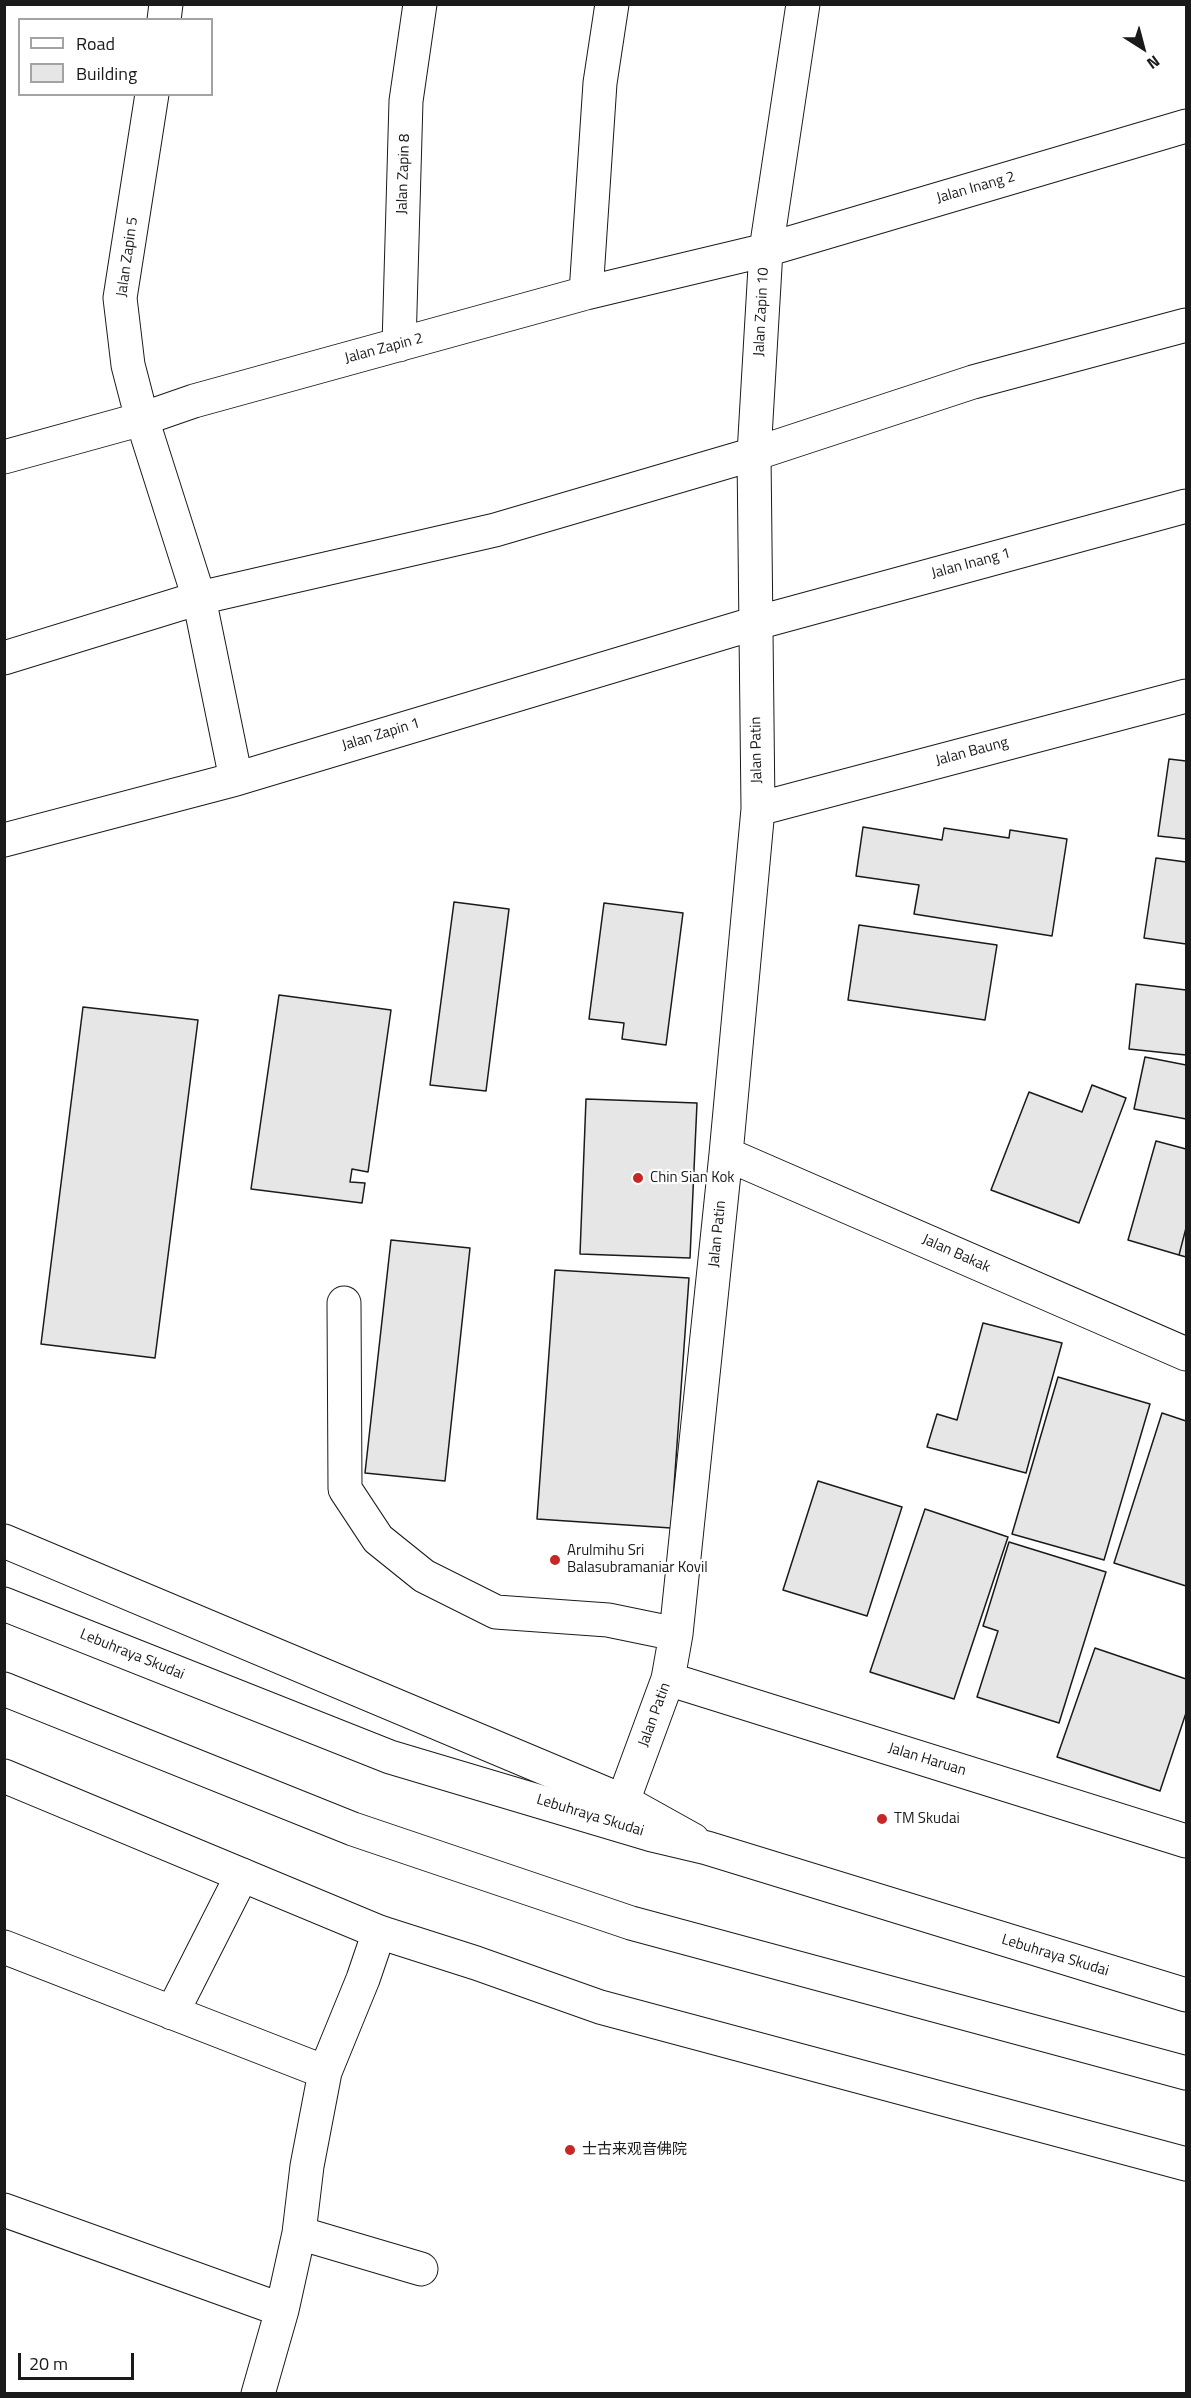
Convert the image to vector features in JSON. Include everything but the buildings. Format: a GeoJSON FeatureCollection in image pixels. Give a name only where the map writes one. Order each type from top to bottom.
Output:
{"type":"FeatureCollection","features":[{"type":"Feature","properties":{"kind":"main road","name":"Jalan Zapin 8"},"geometry":{"type":"LineString","coordinates":[[399,345],[406,101],[420,4]]}},
{"type":"Feature","properties":{"kind":"main road"},"geometry":{"type":"LineString","coordinates":[[586,293],[600,83],[612,4]]}},
{"type":"Feature","properties":{"kind":"main road","name":"Jalan Zapin 10"},"geometry":{"type":"LineString","coordinates":[[756,622],[754,454],[766,250],[803,4]]}},
{"type":"Feature","properties":{"kind":"main road","name":"Jalan Zapin 5"},"geometry":{"type":"LineString","coordinates":[[152,96],[120,298],[128,365],[142,419],[199,598],[236,779]]}},
{"type":"Feature","properties":{"kind":"main road","name":"Jalan Inang 2"},"geometry":{"type":"LineString","coordinates":[[766,250],[1186,126]]}},
{"type":"Feature","properties":{"kind":"main road","name":"Jalan Zapin 2"},"geometry":{"type":"LineString","coordinates":[[4,457],[142,419],[194,401],[586,293],[766,250]]}},
{"type":"Feature","properties":{"kind":"main road"},"geometry":{"type":"LineString","coordinates":[[4,658],[199,598],[495,530],[754,454],[973,382],[1186,325]]}},
{"type":"Feature","properties":{"kind":"main road","name":"Jalan Inang 1"},"geometry":{"type":"LineString","coordinates":[[756,622],[1186,506]]}},
{"type":"Feature","properties":{"kind":"main road","name":"Jalan Zapin 1"},"geometry":{"type":"LineString","coordinates":[[4,840],[236,779],[756,622]]}},
{"type":"Feature","properties":{"kind":"main road","name":"Jalan Patin"},"geometry":{"type":"LineString","coordinates":[[623,1801],[668,1679],[676,1634],[726,1154],[758,809],[756,622]]}},
{"type":"Feature","properties":{"kind":"main road","name":"Jalan Baung"},"geometry":{"type":"LineString","coordinates":[[758,809],[1186,696]]}},
{"type":"Feature","properties":{"kind":"main road","name":"Jalan Bakak"},"geometry":{"type":"LineString","coordinates":[[726,1154],[1186,1354]]}},
{"type":"Feature","properties":{"kind":"main road"},"geometry":{"type":"LineString","coordinates":[[344,1303],[345,1489],[378,1539],[424,1576],[496,1612],[608,1620],[676,1634]]}},
{"type":"Feature","properties":{"kind":"main road"},"geometry":{"type":"LineString","coordinates":[[4,1541],[623,1801],[707,1848]]}},
{"type":"Feature","properties":{"kind":"main road","name":"Lebuhraya Skudai"},"geometry":{"type":"LineString","coordinates":[[4,1604],[390,1757],[652,1835],[707,1848],[1186,1995]]}},
{"type":"Feature","properties":{"kind":"main road","name":"Jalan Haruan"},"geometry":{"type":"LineString","coordinates":[[668,1679],[1186,1841]]}},
{"type":"Feature","properties":{"kind":"main road"},"geometry":{"type":"LineString","coordinates":[[4,1689],[353,1829],[631,1923],[1186,2073]]}},
{"type":"Feature","properties":{"kind":"main road"},"geometry":{"type":"LineString","coordinates":[[4,1776],[379,1932],[476,1963],[600,2007],[1186,2164]]}},
{"type":"Feature","properties":{"kind":"main road"},"geometry":{"type":"LineString","coordinates":[[172,2013],[242,1875]]}},
{"type":"Feature","properties":{"kind":"main road"},"geometry":{"type":"LineString","coordinates":[[258,2394],[282,2310],[299,2233],[307,2166],[326,2072],[379,1932]]}},
{"type":"Feature","properties":{"kind":"main road"},"geometry":{"type":"LineString","coordinates":[[4,1947],[326,2072]]}},
{"type":"Feature","properties":{"kind":"main road"},"geometry":{"type":"LineString","coordinates":[[4,2210],[282,2310]]}},
{"type":"Feature","properties":{"kind":"main road"},"geometry":{"type":"LineString","coordinates":[[299,2233],[421,2269]]}},
{"type":"Feature","properties":{"kind":"place","name":"Chin Sian Kok"},"geometry":{"type":"Point","coordinates":[638,1178]}},
{"type":"Feature","properties":{"kind":"place","name":"Arulmihu Sri Balasubramaniar Kovil"},"geometry":{"type":"Point","coordinates":[555,1560]}},
{"type":"Feature","properties":{"kind":"place","name":"TM Skudai"},"geometry":{"type":"Point","coordinates":[882,1819]}},
{"type":"Feature","properties":{"kind":"place","name":"士古来观音佛院"},"geometry":{"type":"Point","coordinates":[570,2150]}}]}
